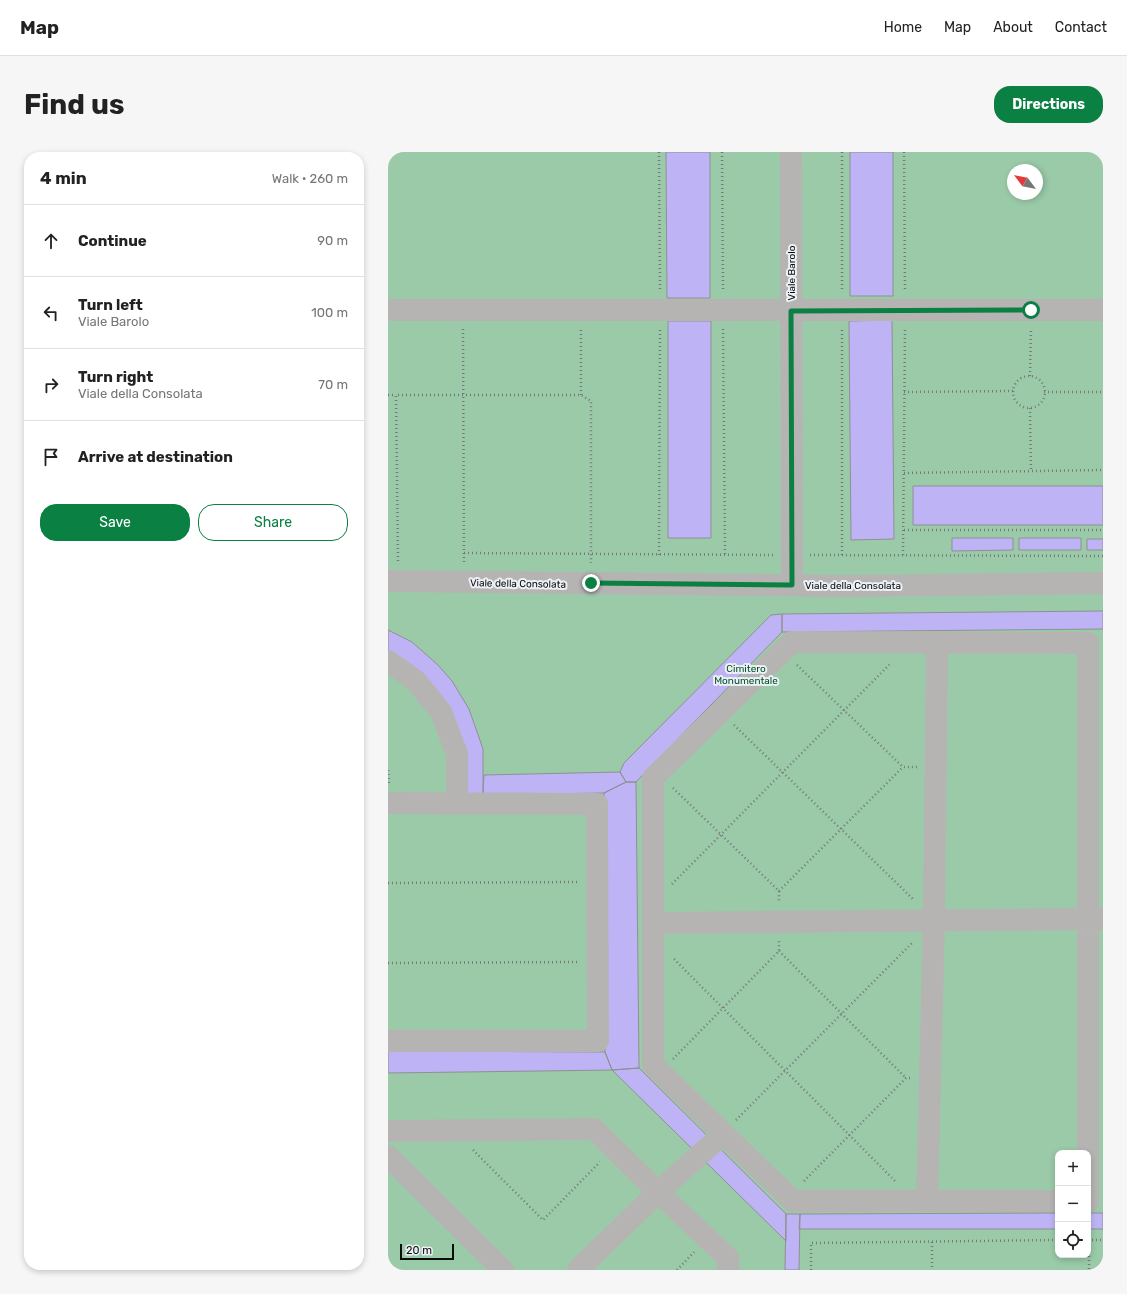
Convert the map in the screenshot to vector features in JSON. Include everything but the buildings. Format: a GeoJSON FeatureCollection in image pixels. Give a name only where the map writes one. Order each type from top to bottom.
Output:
{"type":"FeatureCollection","features":[{"type":"Feature","properties":{"kind":"street","name":"Viale Barolo"},"geometry":{"type":"LineString","coordinates":[[791,152],[792,585]]}},
{"type":"Feature","properties":{"kind":"street"},"geometry":{"type":"LineString","coordinates":[[388,310],[1103,310]]}},
{"type":"Feature","properties":{"kind":"street","name":"Viale della Consolata"},"geometry":{"type":"LineString","coordinates":[[393,581],[792,585],[1103,583]]}},
{"type":"Feature","properties":{"kind":"street"},"geometry":{"type":"LineString","coordinates":[[1055,1201],[793,1201],[653,1065],[654,921],[652,778],[792,642],[1088,642],[1096,919],[1088,1186]]}},
{"type":"Feature","properties":{"kind":"street"},"geometry":{"type":"LineString","coordinates":[[921,1201],[930,1080],[934,920],[937,642]]}},
{"type":"Feature","properties":{"kind":"street"},"geometry":{"type":"LineString","coordinates":[[388,661],[416,681],[441,712],[457,754],[457,803]]}},
{"type":"Feature","properties":{"kind":"street"},"geometry":{"type":"LineString","coordinates":[[388,803],[597,804],[584,880],[598,1041],[388,1041]]}},
{"type":"Feature","properties":{"kind":"street"},"geometry":{"type":"LineString","coordinates":[[654,921],[1096,919]]}},
{"type":"Feature","properties":{"kind":"street"},"geometry":{"type":"LineString","coordinates":[[388,1131],[454,1132],[594,1129],[728,1258],[728,1270]]}},
{"type":"Feature","properties":{"kind":"street"},"geometry":{"type":"LineString","coordinates":[[578,1270],[658,1192],[723,1134]]}},
{"type":"Feature","properties":{"kind":"street"},"geometry":{"type":"LineString","coordinates":[[388,1156],[503,1270]]}},
{"type":"Feature","properties":{"kind":"street"},"geometry":{"type":"LineString","coordinates":[[1091,1201],[1103,1201]]}},
{"type":"Feature","properties":{"kind":"path"},"geometry":{"type":"LineString","coordinates":[[659,555],[660,152]]}},
{"type":"Feature","properties":{"kind":"path"},"geometry":{"type":"LineString","coordinates":[[722,152],[725,554]]}},
{"type":"Feature","properties":{"kind":"path"},"geometry":{"type":"LineString","coordinates":[[842,152],[842,555]]}},
{"type":"Feature","properties":{"kind":"path"},"geometry":{"type":"LineString","coordinates":[[903,555],[905,310],[904,152]]}},
{"type":"Feature","properties":{"kind":"path"},"geometry":{"type":"LineString","coordinates":[[463,310],[464,582]]}},
{"type":"Feature","properties":{"kind":"path"},"geometry":{"type":"LineString","coordinates":[[581,310],[581,395]]}},
{"type":"Feature","properties":{"kind":"path"},"geometry":{"type":"LineString","coordinates":[[1030,376],[1031,310]]}},
{"type":"Feature","properties":{"kind":"path"},"geometry":{"type":"LineString","coordinates":[[1030,376],[1042,383],[1044,397],[1038,404],[1030,408],[1018,404],[1013,391],[1018,380],[1030,376]]}},
{"type":"Feature","properties":{"kind":"path"},"geometry":{"type":"LineString","coordinates":[[904,392],[1013,391]]}},
{"type":"Feature","properties":{"kind":"path"},"geometry":{"type":"LineString","coordinates":[[1044,392],[1103,392]]}},
{"type":"Feature","properties":{"kind":"path"},"geometry":{"type":"LineString","coordinates":[[388,394],[581,395],[591,401],[591,583]]}},
{"type":"Feature","properties":{"kind":"path"},"geometry":{"type":"LineString","coordinates":[[393,581],[396,394]]}},
{"type":"Feature","properties":{"kind":"path"},"geometry":{"type":"LineString","coordinates":[[1030,408],[1031,471]]}},
{"type":"Feature","properties":{"kind":"path"},"geometry":{"type":"LineString","coordinates":[[904,473],[1103,470]]}},
{"type":"Feature","properties":{"kind":"path"},"geometry":{"type":"LineString","coordinates":[[904,530],[1103,530]]}},
{"type":"Feature","properties":{"kind":"path"},"geometry":{"type":"LineString","coordinates":[[912,642],[783,772],[654,921],[786,1071],[849,1135],[921,1201]]}},
{"type":"Feature","properties":{"kind":"path"},"geometry":{"type":"LineString","coordinates":[[783,651],[903,767],[936,767]]}},
{"type":"Feature","properties":{"kind":"path"},"geometry":{"type":"LineString","coordinates":[[720,712],[934,920],[723,1134]]}},
{"type":"Feature","properties":{"kind":"path"},"geometry":{"type":"LineString","coordinates":[[779,891],[903,767]]}},
{"type":"Feature","properties":{"kind":"path"},"geometry":{"type":"LineString","coordinates":[[388,883],[584,880]]}},
{"type":"Feature","properties":{"kind":"path"},"geometry":{"type":"LineString","coordinates":[[779,951],[906,1078],[930,1080]]}},
{"type":"Feature","properties":{"kind":"path"},"geometry":{"type":"LineString","coordinates":[[578,954],[578,970]]}},
{"type":"Feature","properties":{"kind":"path"},"geometry":{"type":"LineString","coordinates":[[388,963],[579,962]]}},
{"type":"Feature","properties":{"kind":"path"},"geometry":{"type":"LineString","coordinates":[[788,1197],[906,1078]]}},
{"type":"Feature","properties":{"kind":"path"},"geometry":{"type":"LineString","coordinates":[[454,1132],[543,1220],[614,1148]]}},
{"type":"Feature","properties":{"kind":"path"},"geometry":{"type":"LineString","coordinates":[[677,1270],[707,1238]]}},
{"type":"Feature","properties":{"kind":"path"},"geometry":{"type":"LineString","coordinates":[[811,1270],[811,1243],[1055,1240]]}},
{"type":"Feature","properties":{"kind":"path"},"geometry":{"type":"LineString","coordinates":[[1091,1240],[1103,1240]]}},
{"type":"Feature","properties":{"kind":"path"},"geometry":{"type":"LineString","coordinates":[[932,1242],[932,1270]]}},
{"type":"Feature","properties":{"kind":"path"},"geometry":{"type":"LineString","coordinates":[[1089,1258],[1089,1270]]}},
{"type":"Feature","properties":{"kind":"green space","name":"Cimitero Monumentale"},"geometry":{"type":"Polygon","coordinates":[[[388,152],[1103,152],[1103,1270],[388,1270],[388,152]]]}},
{"type":"Feature","properties":{"kind":"route"},"geometry":{"type":"LineString","coordinates":[[591,583],[792,585],[791,311],[1031,310]]}}]}
